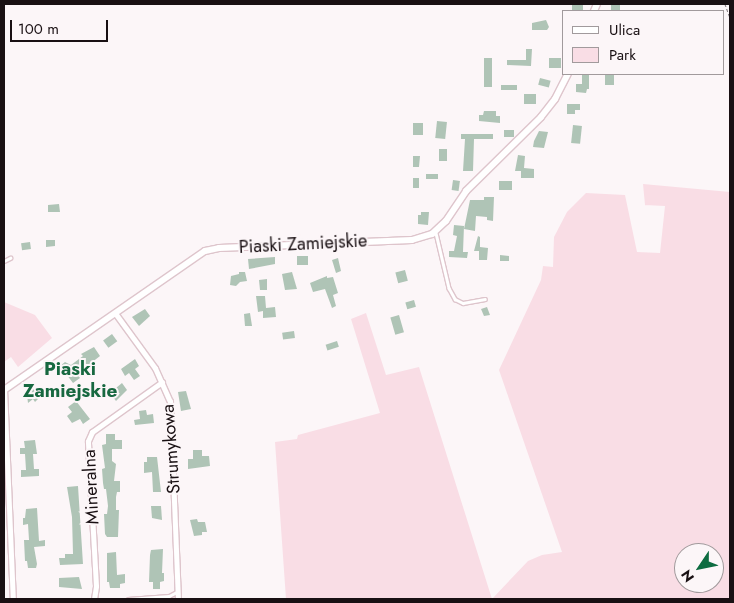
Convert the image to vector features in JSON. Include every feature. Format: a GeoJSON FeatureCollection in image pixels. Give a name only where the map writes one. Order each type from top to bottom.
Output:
{"type":"FeatureCollection","features":[{"type":"Feature","properties":{"kind":"street"},"geometry":{"type":"LineString","coordinates":[[435,232],[446,221],[466,191],[541,117],[555,99],[567,75]]}},
{"type":"Feature","properties":{"kind":"street","name":"Piaski Zamiejskie"},"geometry":{"type":"LineString","coordinates":[[4,389],[115,314],[191,259],[209,250],[412,240],[435,232]]}},
{"type":"Feature","properties":{"kind":"street","name":"Strumykowa"},"geometry":{"type":"LineString","coordinates":[[115,314],[155,368],[170,401],[178,599]]}},
{"type":"Feature","properties":{"kind":"street","name":"Mineralna"},"geometry":{"type":"LineString","coordinates":[[94,599],[96,586],[88,441],[92,432],[162,382]]}},
{"type":"Feature","properties":{"kind":"street"},"geometry":{"type":"LineString","coordinates":[[4,389],[13,599]]}},
{"type":"Feature","properties":{"kind":"lane"},"geometry":{"type":"LineString","coordinates":[[435,232],[449,288],[455,299],[463,304],[485,299]]}},
{"type":"Feature","properties":{"kind":"lane"},"geometry":{"type":"LineString","coordinates":[[4,261],[10,258]]}},
{"type":"Feature","properties":{"kind":"lane"},"geometry":{"type":"LineString","coordinates":[[128,599],[170,596],[179,589]]}},
{"type":"Feature","properties":{"kind":"path"},"geometry":{"type":"LineString","coordinates":[[725,4],[730,18]]}},
{"type":"Feature","properties":{"kind":"green space"},"geometry":{"type":"Polygon","coordinates":[[[643,184],[730,192],[730,599],[492,599],[528,561],[542,555],[562,552],[499,370],[541,280],[543,266],[553,267],[554,237],[567,212],[586,193],[625,195],[637,252],[660,253],[665,206],[645,205],[643,184]]]}},
{"type":"Feature","properties":{"kind":"green space"},"geometry":{"type":"Polygon","coordinates":[[[4,302],[35,315],[52,338],[18,367],[11,357],[4,362],[4,302]]]}},
{"type":"Feature","properties":{"kind":"green space"},"geometry":{"type":"Polygon","coordinates":[[[366,313],[386,375],[419,367],[492,599],[286,599],[275,442],[297,439],[298,435],[380,413],[351,319],[366,313]]]}},
{"type":"Feature","properties":{"kind":"building"},"geometry":{"type":"Polygon","coordinates":[[[572,4],[583,4],[583,10],[572,10],[572,4]]]}},
{"type":"Feature","properties":{"kind":"building"},"geometry":{"type":"Polygon","coordinates":[[[611,4],[620,4],[620,10],[611,10],[611,4]]]}},
{"type":"Feature","properties":{"kind":"building"},"geometry":{"type":"Polygon","coordinates":[[[546,20],[549,27],[547,30],[532,30],[532,23],[546,20]]]}},
{"type":"Feature","properties":{"kind":"building"},"geometry":{"type":"Polygon","coordinates":[[[526,49],[532,49],[531,66],[507,65],[507,60],[526,60],[526,49]]]}},
{"type":"Feature","properties":{"kind":"building"},"geometry":{"type":"Polygon","coordinates":[[[484,58],[492,58],[492,87],[484,87],[484,58]]]}},
{"type":"Feature","properties":{"kind":"building"},"geometry":{"type":"Polygon","coordinates":[[[549,58],[561,58],[561,68],[549,68],[549,58]]]}},
{"type":"Feature","properties":{"kind":"building"},"geometry":{"type":"Polygon","coordinates":[[[582,75],[589,75],[589,89],[587,89],[586,93],[576,92],[576,84],[582,84],[582,75]]]}},
{"type":"Feature","properties":{"kind":"building"},"geometry":{"type":"Polygon","coordinates":[[[605,75],[614,75],[614,85],[605,85],[605,75]]]}},
{"type":"Feature","properties":{"kind":"building"},"geometry":{"type":"Polygon","coordinates":[[[540,78],[551,81],[549,88],[538,85],[540,78]]]}},
{"type":"Feature","properties":{"kind":"building"},"geometry":{"type":"Polygon","coordinates":[[[501,85],[517,85],[517,90],[501,90],[501,85]]]}},
{"type":"Feature","properties":{"kind":"building"},"geometry":{"type":"Polygon","coordinates":[[[524,94],[536,94],[536,104],[524,104],[524,94]]]}},
{"type":"Feature","properties":{"kind":"building"},"geometry":{"type":"Polygon","coordinates":[[[567,104],[580,104],[580,110],[575,110],[575,114],[567,114],[567,104]]]}},
{"type":"Feature","properties":{"kind":"building"},"geometry":{"type":"Polygon","coordinates":[[[484,111],[496,111],[496,116],[500,116],[500,123],[479,121],[479,115],[483,115],[484,111]]]}},
{"type":"Feature","properties":{"kind":"building"},"geometry":{"type":"Polygon","coordinates":[[[437,121],[447,122],[445,139],[435,138],[437,121]]]}},
{"type":"Feature","properties":{"kind":"building"},"geometry":{"type":"Polygon","coordinates":[[[413,123],[423,123],[423,135],[413,135],[413,123]]]}},
{"type":"Feature","properties":{"kind":"building"},"geometry":{"type":"Polygon","coordinates":[[[573,125],[582,126],[580,144],[571,143],[573,125]]]}},
{"type":"Feature","properties":{"kind":"building"},"geometry":{"type":"Polygon","coordinates":[[[504,130],[514,130],[514,137],[504,137],[504,130]]]}},
{"type":"Feature","properties":{"kind":"building"},"geometry":{"type":"Polygon","coordinates":[[[539,131],[548,132],[544,148],[533,147],[539,131]]]}},
{"type":"Feature","properties":{"kind":"building"},"geometry":{"type":"Polygon","coordinates":[[[461,134],[493,134],[493,139],[474,139],[473,171],[463,171],[465,139],[461,139],[461,134]]]}},
{"type":"Feature","properties":{"kind":"building"},"geometry":{"type":"Polygon","coordinates":[[[439,149],[447,149],[447,161],[439,161],[439,149]]]}},
{"type":"Feature","properties":{"kind":"building"},"geometry":{"type":"Polygon","coordinates":[[[518,155],[525,156],[524,168],[534,169],[534,178],[521,178],[521,171],[515,171],[518,155]]]}},
{"type":"Feature","properties":{"kind":"building"},"geometry":{"type":"Polygon","coordinates":[[[413,156],[420,156],[419,167],[413,167],[413,156]]]}},
{"type":"Feature","properties":{"kind":"building"},"geometry":{"type":"Polygon","coordinates":[[[426,174],[438,174],[438,179],[426,179],[426,174]]]}},
{"type":"Feature","properties":{"kind":"building"},"geometry":{"type":"Polygon","coordinates":[[[413,178],[419,178],[419,188],[413,188],[413,178]]]}},
{"type":"Feature","properties":{"kind":"building"},"geometry":{"type":"Polygon","coordinates":[[[453,180],[460,181],[459,191],[452,190],[453,180]]]}},
{"type":"Feature","properties":{"kind":"building"},"geometry":{"type":"Polygon","coordinates":[[[499,181],[512,181],[512,190],[499,190],[499,181]]]}},
{"type":"Feature","properties":{"kind":"building"},"geometry":{"type":"Polygon","coordinates":[[[484,197],[494,197],[493,221],[487,220],[487,217],[476,216],[475,231],[464,229],[470,200],[484,200],[484,197]]]}},
{"type":"Feature","properties":{"kind":"building"},"geometry":{"type":"Polygon","coordinates":[[[59,204],[60,212],[48,212],[48,205],[59,204]]]}},
{"type":"Feature","properties":{"kind":"building"},"geometry":{"type":"Polygon","coordinates":[[[421,212],[429,212],[428,225],[418,224],[418,215],[421,215],[421,212]]]}},
{"type":"Feature","properties":{"kind":"building"},"geometry":{"type":"Polygon","coordinates":[[[454,225],[464,226],[463,252],[468,252],[467,258],[449,257],[449,251],[454,251],[457,236],[453,235],[454,225]]]}},
{"type":"Feature","properties":{"kind":"building"},"geometry":{"type":"Polygon","coordinates":[[[478,236],[480,237],[480,247],[488,248],[487,260],[479,260],[479,251],[474,251],[478,236]]]}},
{"type":"Feature","properties":{"kind":"building"},"geometry":{"type":"Polygon","coordinates":[[[46,240],[55,240],[55,246],[46,247],[46,240]]]}},
{"type":"Feature","properties":{"kind":"building"},"geometry":{"type":"Polygon","coordinates":[[[30,242],[31,249],[22,250],[21,243],[30,242]]]}},
{"type":"Feature","properties":{"kind":"building"},"geometry":{"type":"Polygon","coordinates":[[[500,255],[509,256],[509,261],[500,261],[500,255]]]}},
{"type":"Feature","properties":{"kind":"building"},"geometry":{"type":"Polygon","coordinates":[[[297,256],[308,256],[308,265],[297,265],[297,256]]]}},
{"type":"Feature","properties":{"kind":"building"},"geometry":{"type":"Polygon","coordinates":[[[275,257],[275,264],[249,269],[248,259],[275,257]]]}},
{"type":"Feature","properties":{"kind":"building"},"geometry":{"type":"Polygon","coordinates":[[[338,258],[341,271],[336,273],[332,260],[338,258]]]}},
{"type":"Feature","properties":{"kind":"building"},"geometry":{"type":"Polygon","coordinates":[[[405,270],[408,281],[398,283],[395,273],[405,270]]]}},
{"type":"Feature","properties":{"kind":"building"},"geometry":{"type":"Polygon","coordinates":[[[239,272],[245,272],[247,281],[240,282],[236,286],[230,285],[231,276],[239,274],[239,272]]]}},
{"type":"Feature","properties":{"kind":"building"},"geometry":{"type":"Polygon","coordinates":[[[292,272],[297,289],[285,290],[282,274],[292,272]]]}},
{"type":"Feature","properties":{"kind":"building"},"geometry":{"type":"Polygon","coordinates":[[[327,276],[327,278],[333,277],[338,293],[333,295],[336,306],[332,308],[325,289],[313,292],[310,283],[327,276]]]}},
{"type":"Feature","properties":{"kind":"building"},"geometry":{"type":"Polygon","coordinates":[[[267,279],[267,290],[260,290],[259,280],[267,279]]]}},
{"type":"Feature","properties":{"kind":"building"},"geometry":{"type":"Polygon","coordinates":[[[256,296],[265,296],[266,308],[275,307],[276,317],[263,318],[263,311],[258,312],[256,296]]]}},
{"type":"Feature","properties":{"kind":"building"},"geometry":{"type":"Polygon","coordinates":[[[414,300],[416,307],[407,309],[405,302],[414,300]]]}},
{"type":"Feature","properties":{"kind":"building"},"geometry":{"type":"Polygon","coordinates":[[[487,307],[490,315],[484,316],[481,309],[487,307]]]}},
{"type":"Feature","properties":{"kind":"building"},"geometry":{"type":"Polygon","coordinates":[[[145,309],[150,316],[139,326],[132,317],[145,309]]]}},
{"type":"Feature","properties":{"kind":"building"},"geometry":{"type":"Polygon","coordinates":[[[250,313],[252,326],[245,326],[244,314],[250,313]]]}},
{"type":"Feature","properties":{"kind":"building"},"geometry":{"type":"Polygon","coordinates":[[[399,315],[404,332],[395,335],[390,317],[399,315]]]}},
{"type":"Feature","properties":{"kind":"building"},"geometry":{"type":"Polygon","coordinates":[[[294,331],[295,338],[283,340],[282,333],[294,331]]]}},
{"type":"Feature","properties":{"kind":"building"},"geometry":{"type":"Polygon","coordinates":[[[112,334],[117,341],[108,348],[103,340],[112,334]]]}},
{"type":"Feature","properties":{"kind":"building"},"geometry":{"type":"Polygon","coordinates":[[[337,341],[339,347],[327,350],[326,345],[337,341]]]}},
{"type":"Feature","properties":{"kind":"building"},"geometry":{"type":"Polygon","coordinates":[[[94,347],[100,356],[77,374],[80,378],[73,383],[60,366],[65,362],[71,365],[83,356],[81,354],[94,347]]]}},
{"type":"Feature","properties":{"kind":"building"},"geometry":{"type":"Polygon","coordinates":[[[135,359],[139,366],[135,369],[140,376],[134,380],[129,373],[125,376],[121,369],[135,359]]]}},
{"type":"Feature","properties":{"kind":"building"},"geometry":{"type":"Polygon","coordinates":[[[122,383],[127,390],[116,401],[110,393],[122,383]]]}},
{"type":"Feature","properties":{"kind":"building"},"geometry":{"type":"Polygon","coordinates":[[[33,388],[35,391],[39,388],[43,394],[35,402],[33,399],[28,403],[27,395],[33,388]]]}},
{"type":"Feature","properties":{"kind":"building"},"geometry":{"type":"Polygon","coordinates":[[[186,391],[191,409],[181,411],[178,392],[186,391]]]}},
{"type":"Feature","properties":{"kind":"building"},"geometry":{"type":"Polygon","coordinates":[[[76,401],[90,419],[83,424],[80,419],[72,423],[67,416],[72,412],[68,407],[76,401]]]}},
{"type":"Feature","properties":{"kind":"building"},"geometry":{"type":"Polygon","coordinates":[[[146,410],[147,415],[153,414],[154,423],[135,425],[134,420],[140,419],[139,411],[146,410]]]}},
{"type":"Feature","properties":{"kind":"building"},"geometry":{"type":"Polygon","coordinates":[[[106,434],[115,434],[115,440],[122,440],[122,449],[112,449],[112,461],[116,464],[114,481],[120,481],[120,492],[117,492],[116,497],[116,510],[119,510],[118,537],[107,537],[105,534],[104,514],[107,514],[108,506],[106,489],[104,489],[103,483],[102,469],[105,468],[102,445],[106,444],[106,434]]]}},
{"type":"Feature","properties":{"kind":"building"},"geometry":{"type":"Polygon","coordinates":[[[35,440],[37,454],[33,454],[34,469],[39,469],[39,476],[21,477],[21,470],[26,470],[25,454],[20,454],[20,448],[25,448],[24,441],[35,440]]]}},
{"type":"Feature","properties":{"kind":"building"},"geometry":{"type":"Polygon","coordinates":[[[193,450],[202,450],[202,456],[209,456],[210,466],[188,469],[188,459],[193,459],[193,450]]]}},
{"type":"Feature","properties":{"kind":"building"},"geometry":{"type":"Polygon","coordinates":[[[147,457],[157,457],[161,492],[153,492],[152,472],[144,473],[144,462],[147,462],[147,457]]]}},
{"type":"Feature","properties":{"kind":"building"},"geometry":{"type":"Polygon","coordinates":[[[78,486],[83,564],[60,565],[59,558],[65,558],[65,554],[73,554],[72,517],[67,487],[78,486]]]}},
{"type":"Feature","properties":{"kind":"building"},"geometry":{"type":"Polygon","coordinates":[[[151,506],[161,506],[162,520],[152,518],[151,506]]]}},
{"type":"Feature","properties":{"kind":"building"},"geometry":{"type":"Polygon","coordinates":[[[37,508],[39,541],[45,540],[45,546],[34,547],[36,568],[28,568],[27,561],[25,561],[24,540],[29,540],[28,524],[23,525],[23,518],[25,518],[26,509],[37,508]]]}},
{"type":"Feature","properties":{"kind":"building"},"geometry":{"type":"Polygon","coordinates":[[[197,519],[198,522],[205,522],[207,532],[194,536],[190,520],[197,519]]]}},
{"type":"Feature","properties":{"kind":"building"},"geometry":{"type":"Polygon","coordinates":[[[163,549],[162,573],[164,573],[164,581],[160,582],[160,589],[153,589],[153,582],[149,582],[151,550],[163,549]]]}},
{"type":"Feature","properties":{"kind":"building"},"geometry":{"type":"Polygon","coordinates":[[[116,552],[117,575],[125,574],[125,583],[120,584],[120,588],[110,588],[109,582],[107,582],[107,553],[116,552]]]}},
{"type":"Feature","properties":{"kind":"building"},"geometry":{"type":"Polygon","coordinates":[[[79,577],[82,589],[59,587],[59,578],[79,577]]]}},
{"type":"Feature","properties":{"kind":"district","name":"Piaski Zamiejskie"},"geometry":{"type":"Point","coordinates":[70,380]}}]}
